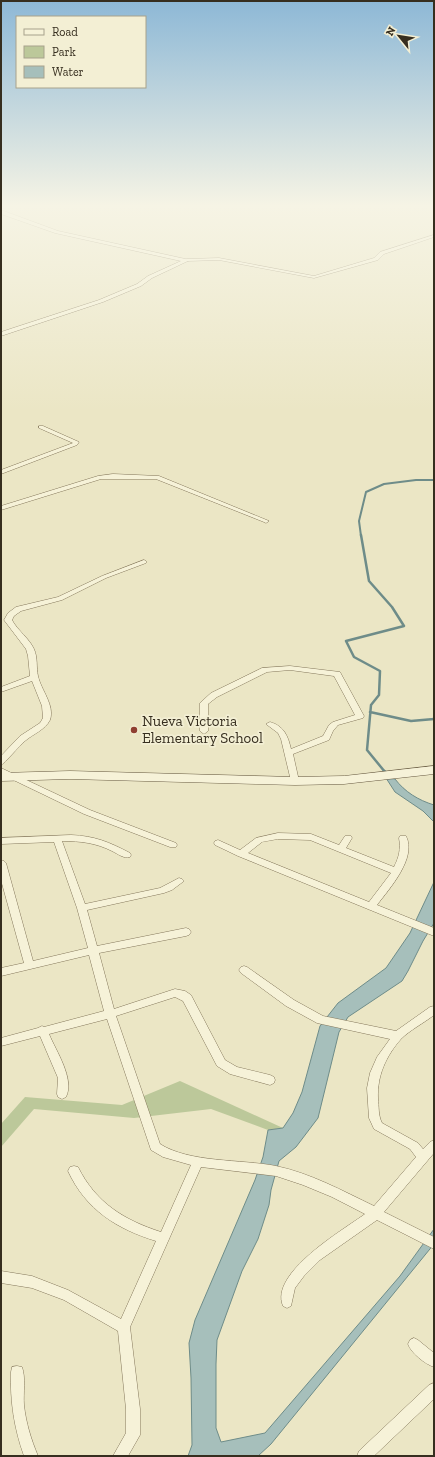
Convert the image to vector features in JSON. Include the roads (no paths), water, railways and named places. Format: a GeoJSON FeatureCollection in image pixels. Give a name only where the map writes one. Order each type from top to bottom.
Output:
{"type":"FeatureCollection","features":[{"type":"Feature","properties":{"kind":"main road"},"geometry":{"type":"LineString","coordinates":[[1,777],[16,778],[70,775],[295,781],[344,780],[434,770]]}},
{"type":"Feature","properties":{"kind":"street"},"geometry":{"type":"LineString","coordinates":[[1,334],[101,301],[139,285],[154,275]]}},
{"type":"Feature","properties":{"kind":"street"},"geometry":{"type":"LineString","coordinates":[[1,472],[71,447],[76,442],[41,427]]}},
{"type":"Feature","properties":{"kind":"street"},"geometry":{"type":"LineString","coordinates":[[1,508],[100,477],[157,477],[266,521]]}},
{"type":"Feature","properties":{"kind":"street"},"geometry":{"type":"LineString","coordinates":[[1,762],[22,740],[45,721],[47,714],[45,704],[34,677],[30,650],[23,639],[11,627],[8,620],[11,615],[19,609],[60,599],[104,577],[144,562]]}},
{"type":"Feature","properties":{"kind":"street"},"geometry":{"type":"LineString","coordinates":[[204,731],[204,703],[214,696],[265,670],[290,668],[332,672],[337,674],[360,716],[337,722],[332,725],[326,738],[288,753]]}},
{"type":"Feature","properties":{"kind":"street"},"geometry":{"type":"LineString","coordinates":[[1,690],[34,677]]}},
{"type":"Feature","properties":{"kind":"street"},"geometry":{"type":"LineString","coordinates":[[270,724],[281,732],[285,739],[295,781]]}},
{"type":"Feature","properties":{"kind":"street"},"geometry":{"type":"LineString","coordinates":[[1,771],[87,812],[173,845]]}},
{"type":"Feature","properties":{"kind":"street"},"geometry":{"type":"LineString","coordinates":[[241,854],[258,840],[289,835],[311,837],[396,871]]}},
{"type":"Feature","properties":{"kind":"street"},"geometry":{"type":"LineString","coordinates":[[1,841],[71,838],[88,839],[105,844],[127,855]]}},
{"type":"Feature","properties":{"kind":"street"},"geometry":{"type":"LineString","coordinates":[[341,849],[348,838]]}},
{"type":"Feature","properties":{"kind":"street"},"geometry":{"type":"LineString","coordinates":[[371,907],[396,871],[404,856],[406,843],[403,838]]}},
{"type":"Feature","properties":{"kind":"street"},"geometry":{"type":"LineString","coordinates":[[57,839],[82,908],[110,1014],[155,1147],[163,1152],[198,1162],[276,1170],[336,1193],[434,1243]]}},
{"type":"Feature","properties":{"kind":"street"},"geometry":{"type":"LineString","coordinates":[[218,843],[241,854],[434,932]]}},
{"type":"Feature","properties":{"kind":"street"},"geometry":{"type":"LineString","coordinates":[[1,863],[29,965]]}},
{"type":"Feature","properties":{"kind":"street"},"geometry":{"type":"LineString","coordinates":[[82,908],[161,891],[179,881]]}},
{"type":"Feature","properties":{"kind":"street"},"geometry":{"type":"LineString","coordinates":[[1,972],[93,950],[186,932]]}},
{"type":"Feature","properties":{"kind":"street"},"geometry":{"type":"LineString","coordinates":[[244,970],[290,1003],[321,1020],[351,1025],[398,1036]]}},
{"type":"Feature","properties":{"kind":"street"},"geometry":{"type":"LineString","coordinates":[[1,1042],[42,1030],[110,1014],[175,993],[181,994],[188,998],[221,1063],[234,1071],[270,1080]]}},
{"type":"Feature","properties":{"kind":"street"},"geometry":{"type":"LineString","coordinates":[[423,1157],[414,1146],[378,1126],[374,1118],[372,1088],[375,1073],[381,1060],[398,1036],[434,1010]]}},
{"type":"Feature","properties":{"kind":"street"},"geometry":{"type":"LineString","coordinates":[[42,1030],[63,1078],[62,1094]]}},
{"type":"Feature","properties":{"kind":"street"},"geometry":{"type":"LineString","coordinates":[[287,1302],[289,1286],[300,1272],[316,1256],[375,1214],[434,1145]]}},
{"type":"Feature","properties":{"kind":"street"},"geometry":{"type":"LineString","coordinates":[[120,1456],[133,1435],[133,1409],[124,1326],[198,1162]]}},
{"type":"Feature","properties":{"kind":"street"},"geometry":{"type":"LineString","coordinates":[[74,1170],[78,1180],[86,1190],[106,1210],[126,1224],[164,1238]]}},
{"type":"Feature","properties":{"kind":"street"},"geometry":{"type":"LineString","coordinates":[[1,1277],[32,1282],[68,1296],[124,1326]]}},
{"type":"Feature","properties":{"kind":"street"},"geometry":{"type":"LineString","coordinates":[[414,1344],[434,1361]]}},
{"type":"Feature","properties":{"kind":"street"},"geometry":{"type":"LineString","coordinates":[[17,1372],[16,1397],[19,1423],[31,1456]]}},
{"type":"Feature","properties":{"kind":"street"},"geometry":{"type":"LineString","coordinates":[[364,1456],[434,1390]]}},
{"type":"Feature","properties":{"kind":"water"},"geometry":{"type":"Polygon","coordinates":[[[386,778],[395,779],[412,795],[434,805],[434,822],[423,811],[395,792],[386,778]]]}},
{"type":"Feature","properties":{"kind":"water"},"geometry":{"type":"Polygon","coordinates":[[[434,882],[434,923],[408,971],[402,981],[348,1017],[339,1032],[318,1118],[296,1147],[279,1161],[271,1190],[269,1205],[258,1239],[242,1271],[217,1340],[216,1428],[221,1442],[265,1433],[400,1276],[434,1229],[434,1244],[271,1444],[258,1456],[188,1456],[192,1445],[189,1343],[195,1320],[255,1180],[263,1157],[268,1130],[283,1128],[293,1113],[302,1092],[320,1026],[338,1003],[386,968],[410,933],[434,882]]]}},
{"type":"Feature","properties":{"kind":"waterway"},"geometry":{"type":"LineString","coordinates":[[361,536],[359,521],[366,492],[384,484],[416,480],[434,480]]}},
{"type":"Feature","properties":{"kind":"waterway"},"geometry":{"type":"LineString","coordinates":[[361,535],[369,581],[392,607],[404,626],[346,641],[354,657],[380,671],[379,695],[371,705],[370,712]]}},
{"type":"Feature","properties":{"kind":"waterway"},"geometry":{"type":"LineString","coordinates":[[370,712],[411,721],[434,719]]}},
{"type":"Feature","properties":{"kind":"waterway"},"geometry":{"type":"LineString","coordinates":[[370,712],[367,750],[385,772]]}},
{"type":"Feature","properties":{"kind":"place","name":"Nueva Victoria Elementary School"},"geometry":{"type":"Point","coordinates":[134,730]}}]}
